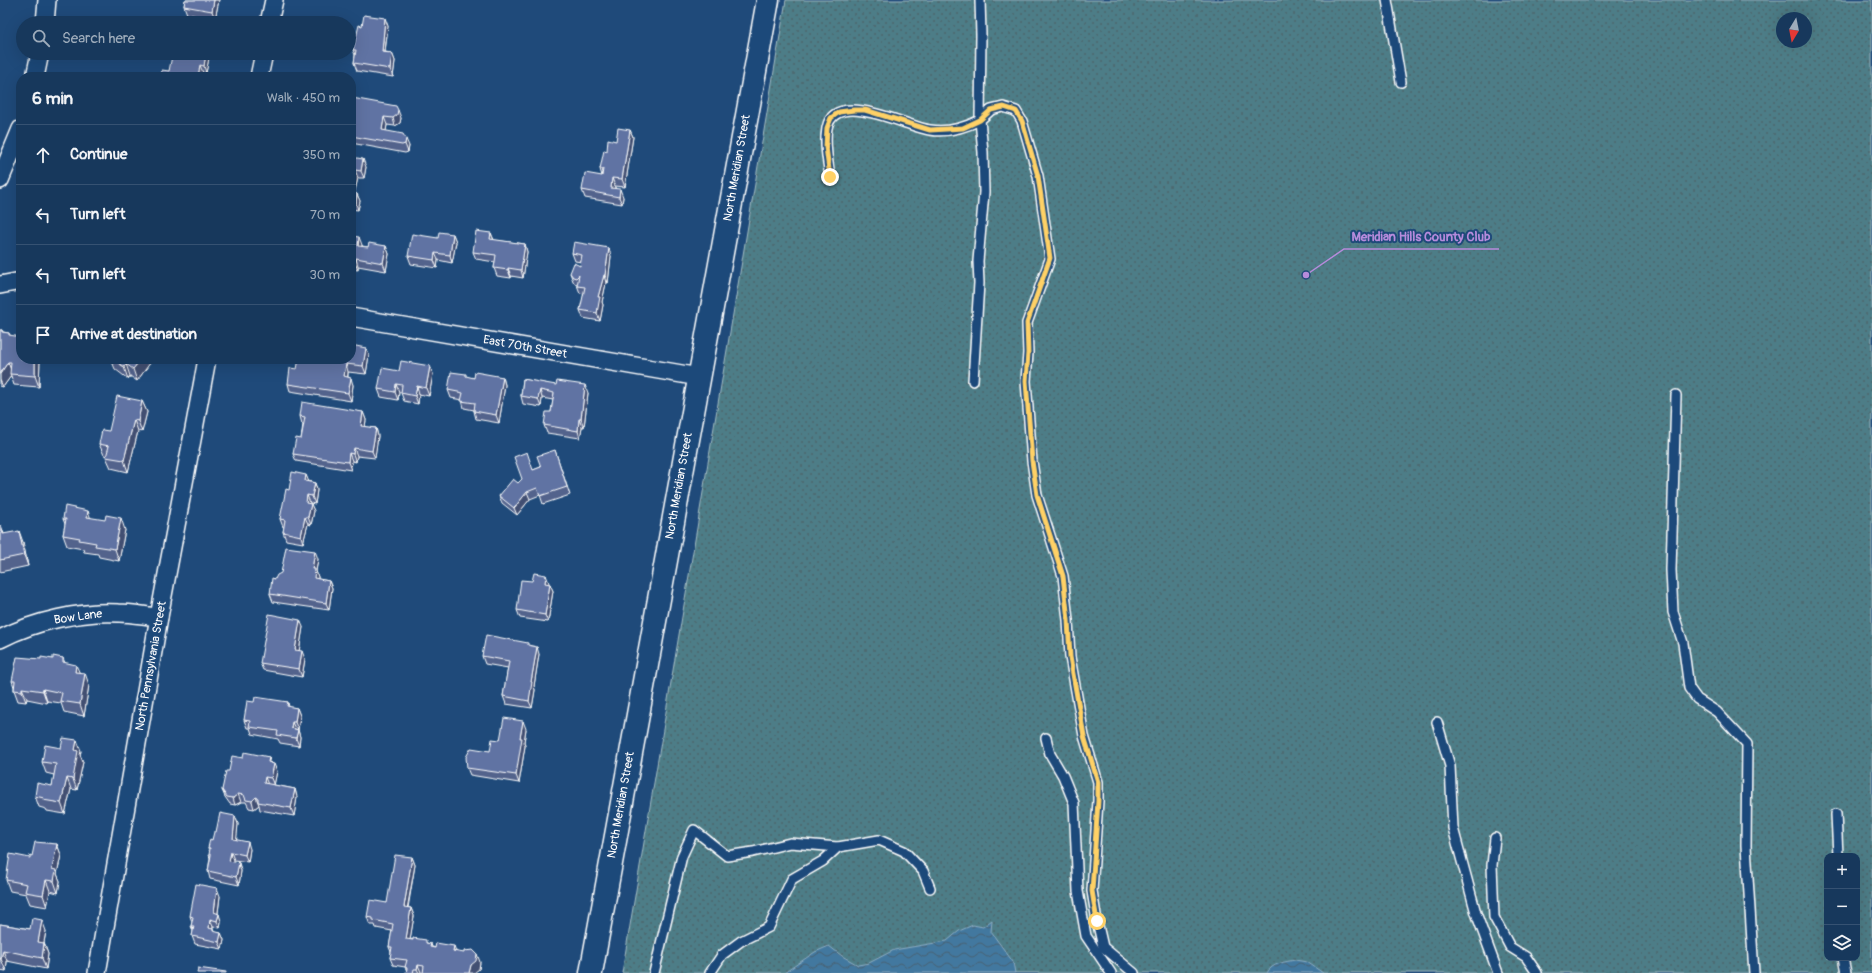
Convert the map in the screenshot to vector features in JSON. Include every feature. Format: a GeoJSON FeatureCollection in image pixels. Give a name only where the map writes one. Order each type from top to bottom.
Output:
{"type":"FeatureCollection","features":[{"type":"Feature","properties":{"kind":"main road","name":"North Meridian Street"},"geometry":{"type":"LineString","coordinates":[[591,973],[768,0]]}},
{"type":"Feature","properties":{"kind":"street"},"geometry":{"type":"LineString","coordinates":[[46,16],[47,0]]}},
{"type":"Feature","properties":{"kind":"street"},"geometry":{"type":"LineString","coordinates":[[271,16],[274,0]]}},
{"type":"Feature","properties":{"kind":"street"},"geometry":{"type":"LineString","coordinates":[[36,72],[39,60]]}},
{"type":"Feature","properties":{"kind":"street"},"geometry":{"type":"LineString","coordinates":[[260,72],[263,60]]}},
{"type":"Feature","properties":{"kind":"street"},"geometry":{"type":"LineString","coordinates":[[0,180],[16,141]]}},
{"type":"Feature","properties":{"kind":"street"},"geometry":{"type":"LineString","coordinates":[[0,285],[16,282]]}},
{"type":"Feature","properties":{"kind":"street","name":"East 70th Street"},"geometry":{"type":"LineString","coordinates":[[356,318],[699,377]]}},
{"type":"Feature","properties":{"kind":"street","name":"North Pennsylvania Street"},"geometry":{"type":"LineString","coordinates":[[97,973],[159,617],[206,364]]}},
{"type":"Feature","properties":{"kind":"street","name":"Bow Lane"},"geometry":{"type":"LineString","coordinates":[[0,639],[38,624],[91,613],[120,613],[159,617]]}},
{"type":"Feature","properties":{"kind":"lane"},"geometry":{"type":"LineString","coordinates":[[973,381],[979,283],[978,261],[984,192],[983,152],[980,120],[980,0]]}},
{"type":"Feature","properties":{"kind":"lane"},"geometry":{"type":"LineString","coordinates":[[1387,0],[1401,82]]}},
{"type":"Feature","properties":{"kind":"lane"},"geometry":{"type":"LineString","coordinates":[[830,177],[826,147],[827,128],[831,118],[839,112],[865,110],[930,130],[963,128],[980,120],[991,110],[1004,107],[1016,111],[1022,121],[1038,176],[1050,258],[1027,323],[1028,353],[1026,381],[1032,461],[1037,495],[1063,576],[1070,657],[1084,736],[1098,782],[1092,891],[1097,921],[1103,947],[1134,973]]}},
{"type":"Feature","properties":{"kind":"lane"},"geometry":{"type":"LineString","coordinates":[[1676,395],[1671,570],[1673,612],[1683,643],[1689,688],[1697,699],[1717,712],[1748,744],[1746,846],[1754,973]]}},
{"type":"Feature","properties":{"kind":"lane"},"geometry":{"type":"LineString","coordinates":[[1437,722],[1450,766],[1453,828],[1476,914],[1498,973]]}},
{"type":"Feature","properties":{"kind":"lane"},"geometry":{"type":"LineString","coordinates":[[1046,738],[1050,754],[1063,776],[1074,803],[1078,891],[1086,936],[1111,973]]}},
{"type":"Feature","properties":{"kind":"lane"},"geometry":{"type":"LineString","coordinates":[[1836,814],[1838,853]]}},
{"type":"Feature","properties":{"kind":"lane"},"geometry":{"type":"LineString","coordinates":[[654,973],[682,856],[694,830],[727,856],[753,852],[790,843],[838,847],[880,840],[904,851],[923,871],[930,888]]}},
{"type":"Feature","properties":{"kind":"lane"},"geometry":{"type":"LineString","coordinates":[[1495,838],[1492,865],[1494,917],[1510,947],[1526,957],[1537,973]]}},
{"type":"Feature","properties":{"kind":"lane"},"geometry":{"type":"LineString","coordinates":[[710,973],[722,955],[741,941],[769,927],[792,879],[823,861],[838,847]]}},
{"type":"Feature","properties":{"kind":"lane"},"geometry":{"type":"LineString","coordinates":[[1844,961],[1846,973]]}},
{"type":"Feature","properties":{"kind":"green space"},"geometry":{"type":"Polygon","coordinates":[[[786,0],[1872,0],[1872,973],[622,973],[786,0]]]}},
{"type":"Feature","properties":{"kind":"water"},"geometry":{"type":"Polygon","coordinates":[[[992,920],[991,932],[1013,962],[1015,973],[784,973],[815,952],[829,946],[842,956],[858,965],[869,963],[894,950],[947,941],[959,931],[973,925],[983,927],[992,920]]]}},
{"type":"Feature","properties":{"kind":"water"},"geometry":{"type":"Polygon","coordinates":[[[1295,960],[1307,962],[1323,973],[1267,973],[1275,965],[1295,960]]]}},
{"type":"Feature","properties":{"kind":"building"},"geometry":{"type":"Polygon","coordinates":[[[185,0],[214,0],[212,11],[184,6],[185,0]]]}},
{"type":"Feature","properties":{"kind":"building"},"geometry":{"type":"Polygon","coordinates":[[[364,15],[385,18],[382,52],[392,53],[390,69],[354,63],[354,60],[356,60],[356,38],[359,25],[362,26],[364,15]]]}},
{"type":"Feature","properties":{"kind":"building"},"geometry":{"type":"Polygon","coordinates":[[[171,60],[205,60],[204,66],[200,65],[199,72],[162,72],[162,70],[169,71],[171,60]]]}},
{"type":"Feature","properties":{"kind":"building"},"geometry":{"type":"Polygon","coordinates":[[[356,99],[396,106],[398,110],[397,115],[393,118],[384,117],[382,130],[403,134],[406,139],[405,144],[402,145],[356,137],[356,99]]]}},
{"type":"Feature","properties":{"kind":"building"},"geometry":{"type":"Polygon","coordinates":[[[618,128],[630,130],[622,179],[612,178],[611,188],[620,189],[619,197],[582,190],[585,173],[602,176],[603,169],[600,169],[604,150],[607,151],[608,139],[616,141],[618,128]]]}},
{"type":"Feature","properties":{"kind":"building"},"geometry":{"type":"Polygon","coordinates":[[[356,158],[363,159],[361,171],[356,170],[356,158]]]}},
{"type":"Feature","properties":{"kind":"building"},"geometry":{"type":"Polygon","coordinates":[[[476,231],[491,233],[490,239],[525,244],[521,270],[494,268],[496,255],[473,252],[476,231]]]}},
{"type":"Feature","properties":{"kind":"building"},"geometry":{"type":"Polygon","coordinates":[[[439,232],[453,234],[450,255],[435,253],[434,260],[408,256],[412,234],[438,238],[439,232]]]}},
{"type":"Feature","properties":{"kind":"building"},"geometry":{"type":"Polygon","coordinates":[[[356,237],[359,237],[358,246],[368,247],[369,243],[386,246],[383,263],[356,258],[356,237]]]}},
{"type":"Feature","properties":{"kind":"building"},"geometry":{"type":"Polygon","coordinates":[[[574,242],[609,248],[605,275],[598,297],[600,297],[597,313],[580,310],[585,287],[577,286],[579,275],[576,278],[570,273],[574,263],[580,266],[582,255],[572,253],[574,242]]]}},
{"type":"Feature","properties":{"kind":"building"},"geometry":{"type":"Polygon","coordinates":[[[0,330],[2,330],[2,332],[16,336],[16,364],[35,364],[35,376],[10,374],[11,362],[8,362],[0,374],[0,330]]]}},
{"type":"Feature","properties":{"kind":"building"},"geometry":{"type":"Polygon","coordinates":[[[356,346],[366,348],[363,366],[346,364],[356,364],[356,346]]]}},
{"type":"Feature","properties":{"kind":"building"},"geometry":{"type":"Polygon","coordinates":[[[401,361],[430,366],[426,388],[417,386],[415,396],[401,393],[402,385],[396,384],[395,392],[378,389],[382,368],[399,371],[401,361]]]}},
{"type":"Feature","properties":{"kind":"building"},"geometry":{"type":"Polygon","coordinates":[[[126,364],[137,364],[133,369],[126,364]]]}},
{"type":"Feature","properties":{"kind":"building"},"geometry":{"type":"Polygon","coordinates":[[[298,364],[346,364],[344,376],[351,378],[348,393],[288,384],[290,368],[297,369],[298,364]]]}},
{"type":"Feature","properties":{"kind":"building"},"geometry":{"type":"Polygon","coordinates":[[[451,372],[466,374],[466,376],[474,378],[475,372],[503,377],[496,415],[474,411],[475,403],[461,401],[463,393],[448,390],[451,372]]]}},
{"type":"Feature","properties":{"kind":"building"},"geometry":{"type":"Polygon","coordinates":[[[523,379],[556,385],[557,381],[585,385],[578,431],[544,425],[546,412],[551,412],[554,393],[540,390],[538,399],[521,396],[523,379]]]}},
{"type":"Feature","properties":{"kind":"building"},"geometry":{"type":"Polygon","coordinates":[[[117,396],[142,401],[138,421],[134,420],[124,460],[106,457],[109,446],[99,444],[102,430],[109,431],[117,396]]]}},
{"type":"Feature","properties":{"kind":"building"},"geometry":{"type":"Polygon","coordinates":[[[302,402],[363,412],[361,426],[376,428],[372,451],[354,448],[353,454],[349,453],[348,462],[293,454],[296,438],[301,439],[305,417],[300,416],[302,402]]]}},
{"type":"Feature","properties":{"kind":"building"},"geometry":{"type":"Polygon","coordinates":[[[555,450],[567,487],[540,496],[537,488],[527,492],[514,508],[499,496],[513,479],[518,483],[522,479],[514,457],[527,452],[533,470],[541,467],[537,456],[555,450]]]}},
{"type":"Feature","properties":{"kind":"building"},"geometry":{"type":"Polygon","coordinates":[[[292,472],[306,475],[305,481],[315,483],[312,496],[307,495],[306,503],[311,504],[308,517],[305,517],[301,536],[283,532],[285,520],[280,519],[286,489],[289,490],[292,472]]]}},
{"type":"Feature","properties":{"kind":"building"},"geometry":{"type":"Polygon","coordinates":[[[65,506],[88,511],[87,517],[105,520],[106,515],[121,518],[115,549],[95,546],[96,543],[63,535],[66,519],[63,519],[65,506]]]}},
{"type":"Feature","properties":{"kind":"building"},"geometry":{"type":"Polygon","coordinates":[[[1,525],[3,534],[19,531],[24,555],[0,560],[1,525]]]}},
{"type":"Feature","properties":{"kind":"building"},"geometry":{"type":"Polygon","coordinates":[[[286,547],[315,551],[312,569],[315,569],[314,578],[329,581],[326,603],[270,594],[272,578],[275,579],[277,575],[281,573],[286,547]]]}},
{"type":"Feature","properties":{"kind":"building"},"geometry":{"type":"Polygon","coordinates":[[[534,573],[546,575],[545,583],[550,584],[545,615],[517,610],[521,580],[532,581],[534,573]]]}},
{"type":"Feature","properties":{"kind":"building"},"geometry":{"type":"Polygon","coordinates":[[[269,614],[300,620],[295,650],[302,651],[299,669],[260,663],[269,614]]]}},
{"type":"Feature","properties":{"kind":"building"},"geometry":{"type":"Polygon","coordinates":[[[486,635],[528,643],[528,645],[537,647],[529,701],[503,696],[509,661],[482,656],[486,635]]]}},
{"type":"Feature","properties":{"kind":"building"},"geometry":{"type":"Polygon","coordinates":[[[53,656],[63,658],[63,662],[76,665],[75,672],[85,673],[80,704],[60,701],[62,693],[43,689],[43,691],[22,688],[22,691],[14,690],[15,681],[12,681],[17,657],[41,659],[41,657],[53,659],[53,656]]]}},
{"type":"Feature","properties":{"kind":"building"},"geometry":{"type":"Polygon","coordinates":[[[255,697],[288,702],[287,706],[297,708],[295,722],[292,722],[291,728],[298,730],[296,738],[277,735],[278,731],[249,727],[250,721],[244,720],[247,701],[254,702],[255,697]]]}},
{"type":"Feature","properties":{"kind":"building"},"geometry":{"type":"Polygon","coordinates":[[[504,718],[523,721],[516,775],[467,768],[466,757],[471,748],[490,751],[492,739],[500,740],[504,718]]]}},
{"type":"Feature","properties":{"kind":"building"},"geometry":{"type":"Polygon","coordinates":[[[63,738],[77,740],[75,750],[78,751],[73,779],[67,778],[61,803],[43,800],[44,798],[35,796],[37,783],[52,786],[56,764],[42,762],[45,745],[61,748],[63,738]]]}},
{"type":"Feature","properties":{"kind":"building"},"geometry":{"type":"Polygon","coordinates":[[[244,752],[269,757],[268,762],[274,764],[271,778],[265,777],[264,783],[295,789],[291,808],[258,802],[258,798],[256,797],[252,801],[246,800],[244,795],[238,794],[233,798],[227,797],[222,790],[226,771],[229,771],[232,756],[243,758],[244,752]]]}},
{"type":"Feature","properties":{"kind":"building"},"geometry":{"type":"Polygon","coordinates":[[[220,813],[235,816],[233,839],[248,842],[245,855],[231,852],[229,861],[239,863],[236,877],[208,871],[211,855],[209,855],[210,848],[208,848],[210,839],[212,840],[214,832],[216,832],[220,813]]]}},
{"type":"Feature","properties":{"kind":"building"},"geometry":{"type":"Polygon","coordinates":[[[35,842],[57,844],[52,869],[56,870],[54,881],[46,880],[43,895],[25,892],[27,884],[6,880],[10,854],[30,858],[30,855],[32,856],[35,842]]]}},
{"type":"Feature","properties":{"kind":"building"},"geometry":{"type":"Polygon","coordinates":[[[395,855],[412,857],[404,907],[411,908],[406,939],[413,940],[413,938],[426,940],[426,943],[431,944],[430,947],[435,948],[436,943],[454,946],[453,951],[464,953],[464,951],[473,950],[477,954],[476,961],[471,965],[469,973],[423,973],[424,966],[418,965],[417,969],[414,969],[413,973],[406,973],[407,968],[405,967],[407,960],[390,958],[392,947],[389,947],[393,924],[373,920],[373,918],[367,917],[370,900],[387,903],[395,855]]]}},
{"type":"Feature","properties":{"kind":"building"},"geometry":{"type":"Polygon","coordinates":[[[196,884],[217,888],[214,912],[219,914],[217,921],[210,919],[209,928],[213,929],[213,931],[221,933],[219,942],[192,936],[194,926],[191,926],[193,917],[190,916],[196,884]]]}},
{"type":"Feature","properties":{"kind":"building"},"geometry":{"type":"Polygon","coordinates":[[[32,918],[42,920],[38,942],[44,943],[42,958],[3,950],[0,959],[0,924],[30,929],[32,918]]]}},
{"type":"Feature","properties":{"kind":"building"},"geometry":{"type":"Polygon","coordinates":[[[198,968],[226,972],[226,973],[197,973],[198,968]]]}},
{"type":"Feature","properties":{"kind":"place","name":"Meridian Hills County Club"},"geometry":{"type":"Point","coordinates":[1306,275]}},
{"type":"Feature","properties":{"kind":"route"},"geometry":{"type":"LineString","coordinates":[[830,177],[826,147],[827,128],[831,118],[839,112],[865,110],[930,130],[963,128],[980,120],[991,110],[1004,107],[1016,111],[1022,121],[1038,176],[1050,258],[1027,323],[1028,353],[1026,381],[1032,461],[1037,495],[1054,544],[1063,576],[1070,657],[1084,736],[1098,782],[1092,891],[1097,921]]}}]}
